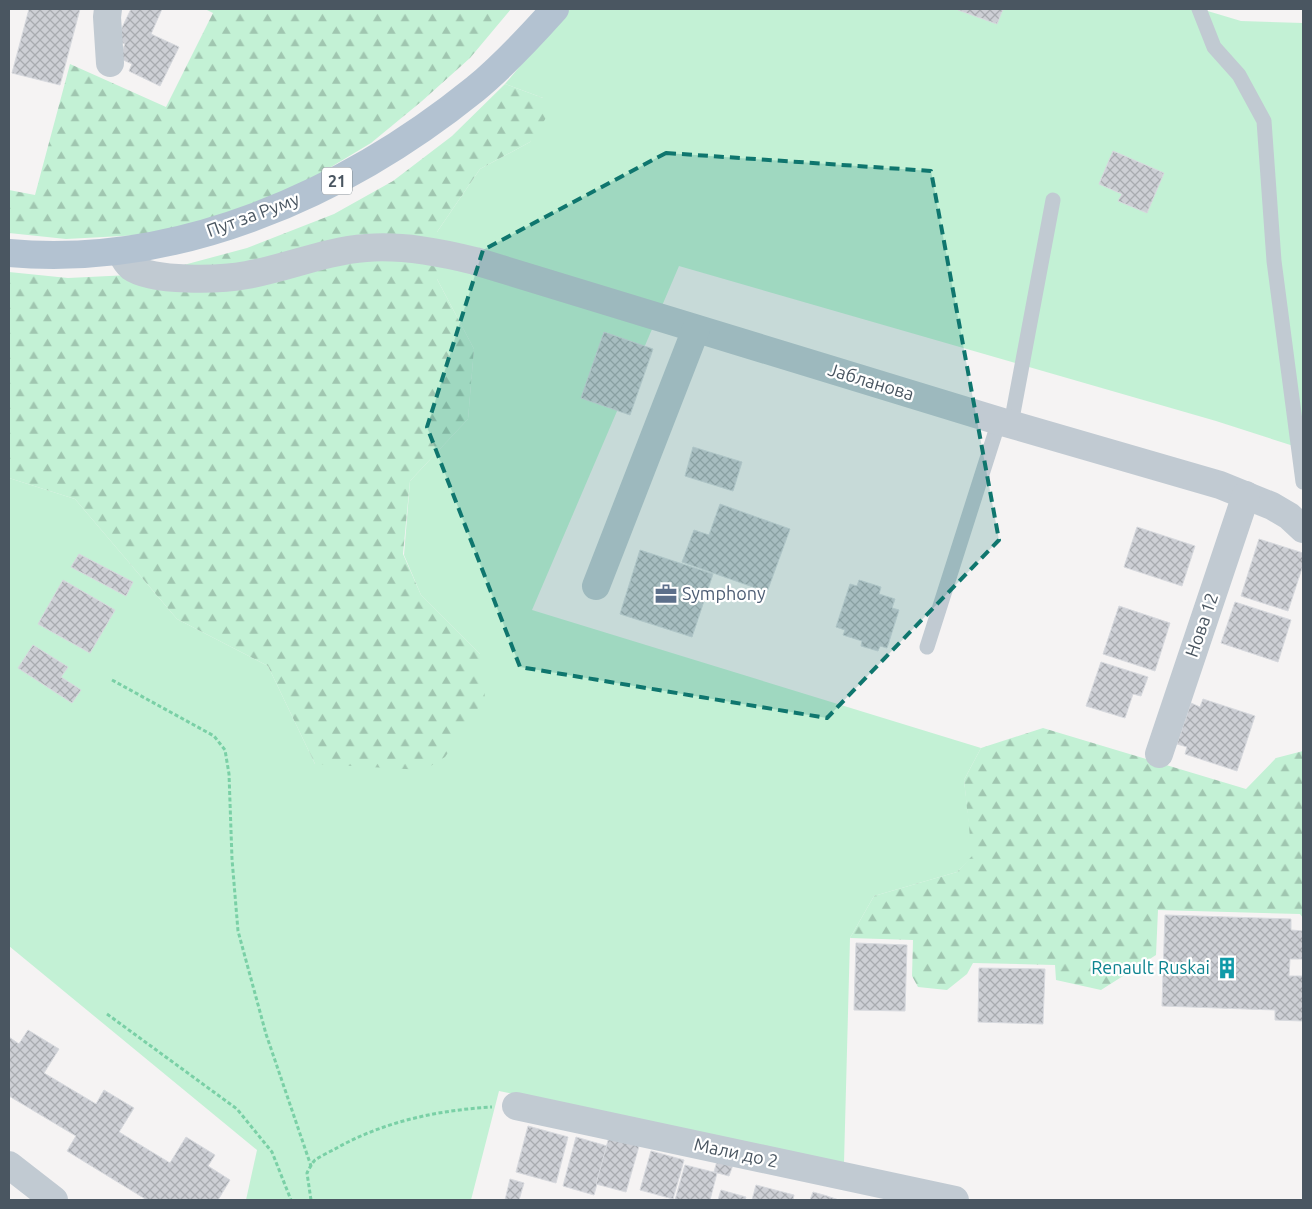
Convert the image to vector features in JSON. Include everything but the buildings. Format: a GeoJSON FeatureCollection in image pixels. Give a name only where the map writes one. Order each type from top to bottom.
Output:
{"type":"FeatureCollection","features":[{"type":"Feature","properties":{"kind":"main road","name":"Пут за Руму"},"geometry":{"type":"LineString","coordinates":[[9,253],[120,251],[172,242],[217,230],[272,210],[321,189],[372,162],[423,129],[476,88],[522,46],[555,9]]}},
{"type":"Feature","properties":{"kind":"street"},"geometry":{"type":"LineString","coordinates":[[108,9],[110,63]]}},
{"type":"Feature","properties":{"kind":"street","name":"Јабланова"},"geometry":{"type":"LineString","coordinates":[[120,251],[130,266],[154,276],[166,278],[245,276],[340,251],[367,247],[419,249],[475,260],[1005,423],[1220,485],[1272,506],[1288,516],[1303,529]]}},
{"type":"Feature","properties":{"kind":"street"},"geometry":{"type":"LineString","coordinates":[[596,586],[696,329]]}},
{"type":"Feature","properties":{"kind":"street","name":"Нова 12"},"geometry":{"type":"LineString","coordinates":[[1159,754],[1246,495]]}},
{"type":"Feature","properties":{"kind":"street","name":"Мали до 2"},"geometry":{"type":"LineString","coordinates":[[516,1106],[955,1200]]}},
{"type":"Feature","properties":{"kind":"street"},"geometry":{"type":"LineString","coordinates":[[9,1165],[54,1200]]}},
{"type":"Feature","properties":{"kind":"lane"},"geometry":{"type":"LineString","coordinates":[[1199,9],[1214,47],[1239,75],[1264,121],[1274,261],[1303,482]]}},
{"type":"Feature","properties":{"kind":"lane"},"geometry":{"type":"LineString","coordinates":[[927,647],[1005,423],[1053,200]]}},
{"type":"Feature","properties":{"kind":"path"},"geometry":{"type":"LineString","coordinates":[[112,680],[214,736],[225,750],[229,774],[232,859],[238,931],[268,1043],[311,1166]]}},
{"type":"Feature","properties":{"kind":"path"},"geometry":{"type":"LineString","coordinates":[[107,1014],[237,1109],[272,1152],[291,1200]]}},
{"type":"Feature","properties":{"kind":"path"},"geometry":{"type":"LineString","coordinates":[[310,1200],[307,1173],[314,1161],[352,1139],[390,1125],[432,1114],[468,1108],[516,1106]]}},
{"type":"Feature","properties":{"kind":"highlighted area"},"geometry":{"type":"Polygon","coordinates":[[[666,153],[931,171],[999,540],[827,718],[520,667],[427,427],[483,250],[666,153]]]}},
{"type":"Feature","properties":{"kind":"green space"},"geometry":{"type":"Polygon","coordinates":[[[205,9],[511,9],[470,58],[371,143],[311,179],[234,214],[141,235],[66,239],[9,233],[9,190],[35,195],[70,64],[166,107],[213,13],[205,9]]]}},
{"type":"Feature","properties":{"kind":"green space"},"geometry":{"type":"Polygon","coordinates":[[[566,9],[1201,9],[1241,21],[1303,23],[1303,449],[1216,421],[679,266],[532,610],[981,748],[964,780],[973,856],[957,872],[874,896],[850,938],[844,1163],[499,1091],[471,1200],[246,1200],[257,1150],[9,946],[9,478],[75,499],[177,619],[268,666],[315,764],[480,654],[421,595],[404,555],[410,481],[468,419],[474,349],[437,279],[437,232],[480,169],[530,142],[543,98],[505,84],[566,9]]]}},
{"type":"Feature","properties":{"kind":"green space"},"geometry":{"type":"Polygon","coordinates":[[[505,84],[543,98],[550,112],[530,142],[480,169],[437,232],[437,279],[474,349],[468,419],[410,481],[403,554],[421,595],[480,654],[485,698],[445,757],[424,770],[315,764],[268,666],[177,619],[75,499],[9,478],[9,272],[68,278],[150,274],[247,248],[334,214],[393,181],[452,136],[505,84]]]}},
{"type":"Feature","properties":{"kind":"green space"},"geometry":{"type":"Polygon","coordinates":[[[1043,728],[1246,789],[1276,758],[1303,751],[1303,918],[1300,914],[1158,910],[1156,955],[1101,990],[1056,980],[1055,965],[973,963],[967,974],[947,990],[918,987],[912,976],[913,940],[850,938],[874,896],[957,872],[972,856],[964,780],[981,748],[1043,728]]]}},
{"type":"Feature","properties":{"kind":"place","name":"Symphony"},"geometry":{"type":"Point","coordinates":[666,594]}},
{"type":"Feature","properties":{"kind":"place","name":"Renault Ruskai"},"geometry":{"type":"Point","coordinates":[1227,968]}}]}
